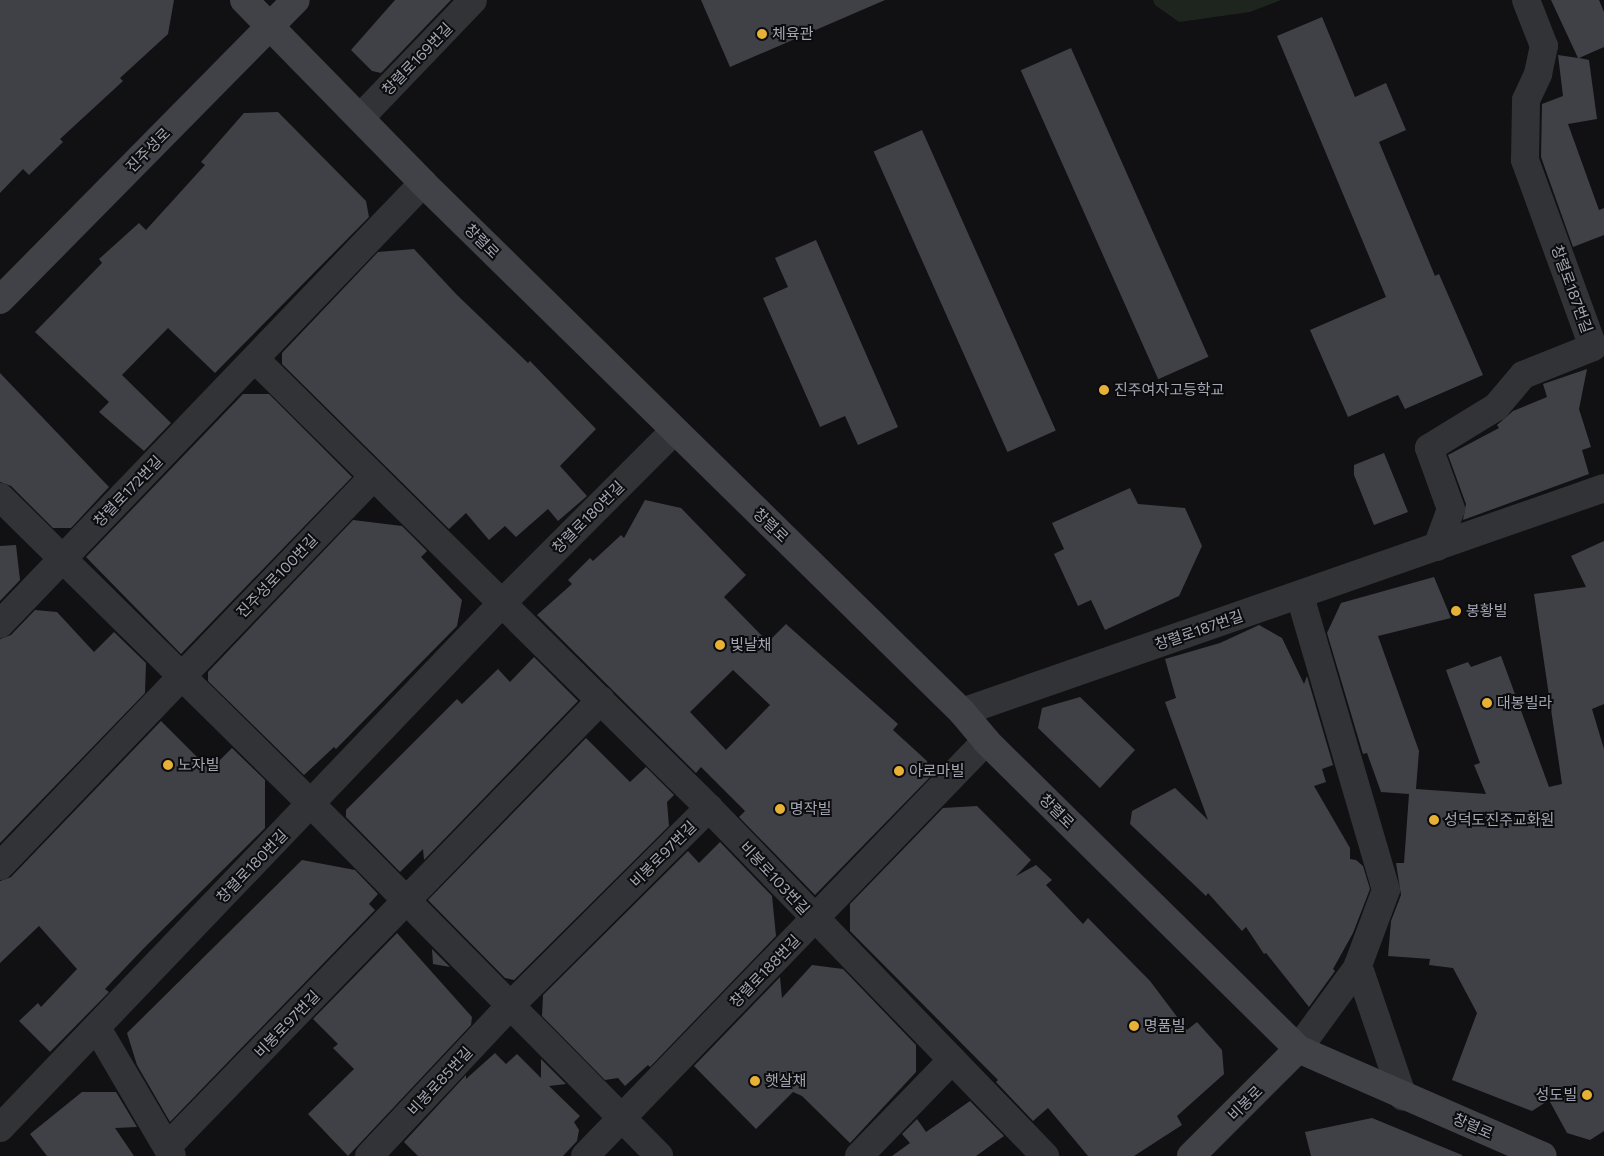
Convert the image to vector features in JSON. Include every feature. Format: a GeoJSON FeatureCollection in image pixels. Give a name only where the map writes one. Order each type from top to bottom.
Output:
{"type":"FeatureCollection","features":[{"type":"Feature","properties":{"kind":"street","name":"창렬로"},"geometry":{"type":"LineString","coordinates":[[244,0],[424,183],[674,431],[962,712],[986,741],[1298,1049],[1403,1097],[1543,1156]]}},
{"type":"Feature","properties":{"kind":"street","name":"진주성로"},"geometry":{"type":"LineString","coordinates":[[0,300],[296,0]]}},
{"type":"Feature","properties":{"kind":"street","name":"창렬로169번길"},"geometry":{"type":"LineString","coordinates":[[360,118],[474,0]]}},
{"type":"Feature","properties":{"kind":"street","name":"창렬로187번길"},"geometry":{"type":"LineString","coordinates":[[1437,547],[1451,509],[1429,448],[1496,407],[1522,375],[1593,347],[1525,160],[1526,100],[1538,74],[1544,46],[1526,0]]}},
{"type":"Feature","properties":{"kind":"street","name":"창렬로172번길"},"geometry":{"type":"LineString","coordinates":[[0,624],[424,183]]}},
{"type":"Feature","properties":{"kind":"street"},"geometry":{"type":"LineString","coordinates":[[255,358],[502,603]]}},
{"type":"Feature","properties":{"kind":"street","name":"창렬로180번길"},"geometry":{"type":"LineString","coordinates":[[3,1115],[97,1028],[502,603],[674,431]]}},
{"type":"Feature","properties":{"kind":"street","name":"진주성로100번길"},"geometry":{"type":"LineString","coordinates":[[0,866],[374,476]]}},
{"type":"Feature","properties":{"kind":"street","name":"창렬로187번길"},"geometry":{"type":"LineString","coordinates":[[962,712],[1604,488]]}},
{"type":"Feature","properties":{"kind":"street"},"geometry":{"type":"LineString","coordinates":[[0,497],[180,677],[311,804],[659,1156]]}},
{"type":"Feature","properties":{"kind":"street"},"geometry":{"type":"LineString","coordinates":[[1298,1049],[1358,965],[1386,890],[1300,595]]}},
{"type":"Feature","properties":{"kind":"street","name":"비봉로103번길"},"geometry":{"type":"LineString","coordinates":[[502,603],[709,808],[815,920],[1045,1156]]}},
{"type":"Feature","properties":{"kind":"street","name":"비봉로97번길"},"geometry":{"type":"LineString","coordinates":[[169,1152],[600,700]]}},
{"type":"Feature","properties":{"kind":"street","name":"창렬로188번길"},"geometry":{"type":"LineString","coordinates":[[585,1156],[986,741]]}},
{"type":"Feature","properties":{"kind":"street","name":"비봉로97번길"},"geometry":{"type":"LineString","coordinates":[[510,1006],[709,808]]}},
{"type":"Feature","properties":{"kind":"street"},"geometry":{"type":"LineString","coordinates":[[1358,965],[1403,1097]]}},
{"type":"Feature","properties":{"kind":"street","name":"비봉로85번길"},"geometry":{"type":"LineString","coordinates":[[369,1156],[510,1006]]}},
{"type":"Feature","properties":{"kind":"street"},"geometry":{"type":"LineString","coordinates":[[97,1028],[169,1152]]}},
{"type":"Feature","properties":{"kind":"street","name":"비봉로"},"geometry":{"type":"LineString","coordinates":[[1191,1156],[1298,1049]]}},
{"type":"Feature","properties":{"kind":"street"},"geometry":{"type":"LineString","coordinates":[[859,1156],[952,1060]]}},
{"type":"Feature","properties":{"kind":"shaded area"},"geometry":{"type":"Polygon","coordinates":[[[1153,0],[1281,0],[1250,12],[1179,22],[1155,5],[1153,0]]]}},
{"type":"Feature","properties":{"kind":"building"},"geometry":{"type":"Polygon","coordinates":[[[0,0],[174,0],[168,34],[120,78],[123,81],[60,139],[63,142],[29,175],[23,169],[0,193],[0,0]]]}},
{"type":"Feature","properties":{"kind":"building"},"geometry":{"type":"Polygon","coordinates":[[[395,0],[451,0],[381,73],[372,71],[351,50],[395,0]]]}},
{"type":"Feature","properties":{"kind":"building","name":"체육관"},"geometry":{"type":"Polygon","coordinates":[[[701,0],[885,0],[730,67],[701,0]]]}},
{"type":"Feature","properties":{"kind":"building"},"geometry":{"type":"Polygon","coordinates":[[[1551,0],[1599,0],[1604,12],[1604,47],[1579,58],[1589,60],[1597,119],[1568,124],[1599,210],[1604,208],[1604,235],[1573,247],[1541,157],[1542,104],[1563,96],[1558,55],[1578,58],[1551,0]]]}},
{"type":"Feature","properties":{"kind":"building"},"geometry":{"type":"Polygon","coordinates":[[[1322,17],[1355,97],[1386,83],[1406,130],[1379,142],[1435,276],[1439,274],[1483,375],[1405,409],[1398,395],[1348,417],[1310,330],[1386,297],[1277,36],[1322,17]]]}},
{"type":"Feature","properties":{"kind":"building"},"geometry":{"type":"Polygon","coordinates":[[[1071,48],[1208,357],[1158,379],[1021,70],[1071,48]]]}},
{"type":"Feature","properties":{"kind":"building"},"geometry":{"type":"Polygon","coordinates":[[[278,112],[366,201],[369,217],[215,373],[168,328],[122,375],[171,423],[144,451],[99,412],[109,402],[35,332],[102,263],[99,259],[139,223],[146,230],[205,165],[201,162],[244,113],[278,112]]]}},
{"type":"Feature","properties":{"kind":"building"},"geometry":{"type":"Polygon","coordinates":[[[922,130],[1056,431],[1007,452],[874,152],[922,130]]]}},
{"type":"Feature","properties":{"kind":"building"},"geometry":{"type":"Polygon","coordinates":[[[816,240],[898,427],[858,445],[845,416],[820,427],[763,298],[788,287],[775,258],[816,240]]]}},
{"type":"Feature","properties":{"kind":"building"},"geometry":{"type":"Polygon","coordinates":[[[414,249],[457,295],[528,363],[530,361],[596,429],[560,466],[587,496],[558,521],[548,509],[516,537],[505,526],[489,540],[466,513],[449,529],[282,364],[282,353],[378,252],[414,249]]]}},
{"type":"Feature","properties":{"kind":"building"},"geometry":{"type":"Polygon","coordinates":[[[1587,369],[1579,409],[1591,447],[1582,450],[1589,474],[1463,520],[1466,504],[1448,455],[1499,428],[1497,425],[1513,411],[1547,397],[1543,384],[1587,369]]]}},
{"type":"Feature","properties":{"kind":"building"},"geometry":{"type":"Polygon","coordinates":[[[0,373],[109,487],[71,528],[53,528],[11,486],[0,482],[0,373]]]}},
{"type":"Feature","properties":{"kind":"building"},"geometry":{"type":"Polygon","coordinates":[[[243,394],[269,394],[352,477],[181,654],[86,557],[243,394]]]}},
{"type":"Feature","properties":{"kind":"building"},"geometry":{"type":"Polygon","coordinates":[[[1384,453],[1408,512],[1374,525],[1354,475],[1354,465],[1384,453]]]}},
{"type":"Feature","properties":{"kind":"building"},"geometry":{"type":"Polygon","coordinates":[[[1130,488],[1138,504],[1185,508],[1202,546],[1179,596],[1105,630],[1091,600],[1078,606],[1054,554],[1064,549],[1052,523],[1130,488]]]}},
{"type":"Feature","properties":{"kind":"building"},"geometry":{"type":"Polygon","coordinates":[[[645,500],[681,508],[746,575],[724,597],[768,642],[786,624],[898,724],[893,730],[927,761],[930,777],[815,895],[739,817],[745,811],[701,767],[696,773],[537,615],[572,584],[568,580],[590,558],[593,561],[621,535],[624,538],[645,500]],[[733,670],[690,712],[726,750],[770,705],[733,670]]]}},
{"type":"Feature","properties":{"kind":"building"},"geometry":{"type":"Polygon","coordinates":[[[353,520],[402,526],[427,551],[421,557],[462,600],[457,626],[336,749],[334,747],[304,775],[208,681],[208,672],[353,520]]]}},
{"type":"Feature","properties":{"kind":"building"},"geometry":{"type":"Polygon","coordinates":[[[1604,541],[1604,704],[1592,709],[1604,749],[1604,1131],[1590,1140],[1567,1133],[1549,1100],[1532,1111],[1452,1080],[1477,1013],[1453,968],[1429,965],[1430,959],[1388,956],[1391,921],[1401,895],[1396,863],[1404,863],[1409,794],[1381,792],[1367,753],[1363,754],[1327,633],[1341,603],[1434,577],[1451,618],[1378,636],[1419,751],[1416,789],[1486,794],[1474,765],[1480,763],[1446,670],[1468,662],[1471,667],[1501,656],[1549,787],[1562,784],[1534,594],[1586,587],[1571,556],[1604,541]]]}},
{"type":"Feature","properties":{"kind":"building"},"geometry":{"type":"Polygon","coordinates":[[[16,545],[20,580],[0,601],[0,546],[16,545]]]}},
{"type":"Feature","properties":{"kind":"building"},"geometry":{"type":"Polygon","coordinates":[[[35,610],[57,612],[94,652],[114,632],[146,663],[145,693],[0,843],[0,639],[11,635],[35,610]]]}},
{"type":"Feature","properties":{"kind":"building"},"geometry":{"type":"Polygon","coordinates":[[[1259,625],[1282,638],[1304,684],[1307,676],[1333,765],[1322,769],[1326,782],[1314,786],[1350,848],[1350,859],[1356,860],[1363,866],[1370,889],[1353,933],[1333,969],[1335,971],[1309,1007],[1266,953],[1264,954],[1246,927],[1242,931],[1208,893],[1206,896],[1130,824],[1132,811],[1175,788],[1208,820],[1165,702],[1176,698],[1165,659],[1220,643],[1259,625]]]}},
{"type":"Feature","properties":{"kind":"building"},"geometry":{"type":"Polygon","coordinates":[[[534,657],[578,701],[424,860],[423,849],[400,872],[346,817],[346,810],[457,699],[462,704],[498,669],[510,682],[534,657]]]}},
{"type":"Feature","properties":{"kind":"building"},"geometry":{"type":"Polygon","coordinates":[[[1080,697],[1135,750],[1100,788],[1038,728],[1042,708],[1080,697]]]}},
{"type":"Feature","properties":{"kind":"building"},"geometry":{"type":"Polygon","coordinates":[[[161,721],[210,770],[232,748],[265,780],[265,828],[144,948],[105,989],[109,992],[50,1052],[19,1021],[38,1003],[41,1007],[77,969],[39,926],[0,963],[0,881],[11,877],[161,721]]]}},
{"type":"Feature","properties":{"kind":"building"},"geometry":{"type":"Polygon","coordinates":[[[586,738],[630,782],[646,767],[674,795],[667,802],[669,826],[514,980],[505,978],[428,900],[586,738]]]}},
{"type":"Feature","properties":{"kind":"building"},"geometry":{"type":"Polygon","coordinates":[[[977,806],[1031,860],[1016,876],[1036,865],[1052,880],[1046,885],[1083,924],[1088,918],[1150,981],[1187,1030],[1197,1022],[1222,1050],[1224,1074],[1177,1116],[1182,1125],[1134,1156],[1088,1156],[1048,1108],[1033,1121],[996,1082],[998,1080],[850,931],[850,904],[943,808],[977,806]]]}},
{"type":"Feature","properties":{"kind":"building"},"geometry":{"type":"Polygon","coordinates":[[[720,842],[772,896],[776,936],[650,1067],[648,1065],[625,1086],[618,1078],[605,1080],[542,1016],[543,995],[688,851],[699,863],[720,842]]]}},
{"type":"Feature","properties":{"kind":"building"},"geometry":{"type":"Polygon","coordinates":[[[302,860],[355,870],[378,894],[369,904],[375,910],[170,1122],[137,1065],[127,1033],[302,860]]]}},
{"type":"Feature","properties":{"kind":"building"},"geometry":{"type":"Polygon","coordinates":[[[397,933],[472,1017],[471,1025],[348,1156],[308,1114],[354,1069],[333,1048],[338,1044],[313,1019],[397,933]]]}},
{"type":"Feature","properties":{"kind":"building"},"geometry":{"type":"Polygon","coordinates":[[[432,949],[450,967],[433,964],[432,949]]]}},
{"type":"Feature","properties":{"kind":"building"},"geometry":{"type":"Polygon","coordinates":[[[812,965],[843,969],[916,1045],[916,1072],[850,1143],[802,1096],[793,1092],[756,1129],[694,1066],[780,977],[782,998],[812,965]]]}},
{"type":"Feature","properties":{"kind":"building"},"geometry":{"type":"Polygon","coordinates":[[[495,1053],[506,1064],[517,1054],[541,1078],[541,1059],[566,1084],[549,1086],[580,1116],[574,1122],[579,1130],[577,1141],[563,1156],[418,1156],[404,1142],[466,1075],[466,1079],[495,1053]]]}},
{"type":"Feature","properties":{"kind":"building"},"geometry":{"type":"Polygon","coordinates":[[[82,1092],[116,1092],[137,1127],[115,1128],[134,1156],[47,1156],[30,1134],[82,1092]]]}},
{"type":"Feature","properties":{"kind":"building"},"geometry":{"type":"Polygon","coordinates":[[[970,1101],[1004,1136],[976,1156],[892,1156],[910,1143],[902,1134],[917,1119],[926,1132],[970,1101]]]}},
{"type":"Feature","properties":{"kind":"building"},"geometry":{"type":"Polygon","coordinates":[[[1372,1118],[1462,1156],[1311,1156],[1305,1132],[1372,1118]]]}},
{"type":"Feature","properties":{"kind":"place","name":"체육관"},"geometry":{"type":"Point","coordinates":[762,34]}},
{"type":"Feature","properties":{"kind":"place","name":"진주여자고등학교"},"geometry":{"type":"Point","coordinates":[1104,390]}},
{"type":"Feature","properties":{"kind":"place","name":"봉황빌"},"geometry":{"type":"Point","coordinates":[1456,611]}},
{"type":"Feature","properties":{"kind":"place","name":"빛날채"},"geometry":{"type":"Point","coordinates":[720,645]}},
{"type":"Feature","properties":{"kind":"place","name":"대봉빌라"},"geometry":{"type":"Point","coordinates":[1487,703]}},
{"type":"Feature","properties":{"kind":"place","name":"노자빌"},"geometry":{"type":"Point","coordinates":[168,765]}},
{"type":"Feature","properties":{"kind":"place","name":"아로마빌"},"geometry":{"type":"Point","coordinates":[899,771]}},
{"type":"Feature","properties":{"kind":"place","name":"명작빌"},"geometry":{"type":"Point","coordinates":[780,809]}},
{"type":"Feature","properties":{"kind":"place","name":"성덕도진주교화원"},"geometry":{"type":"Point","coordinates":[1434,820]}},
{"type":"Feature","properties":{"kind":"place","name":"명품빌"},"geometry":{"type":"Point","coordinates":[1134,1026]}},
{"type":"Feature","properties":{"kind":"place","name":"햇살채"},"geometry":{"type":"Point","coordinates":[755,1081]}},
{"type":"Feature","properties":{"kind":"place","name":"성도빌"},"geometry":{"type":"Point","coordinates":[1587,1095]}}]}
